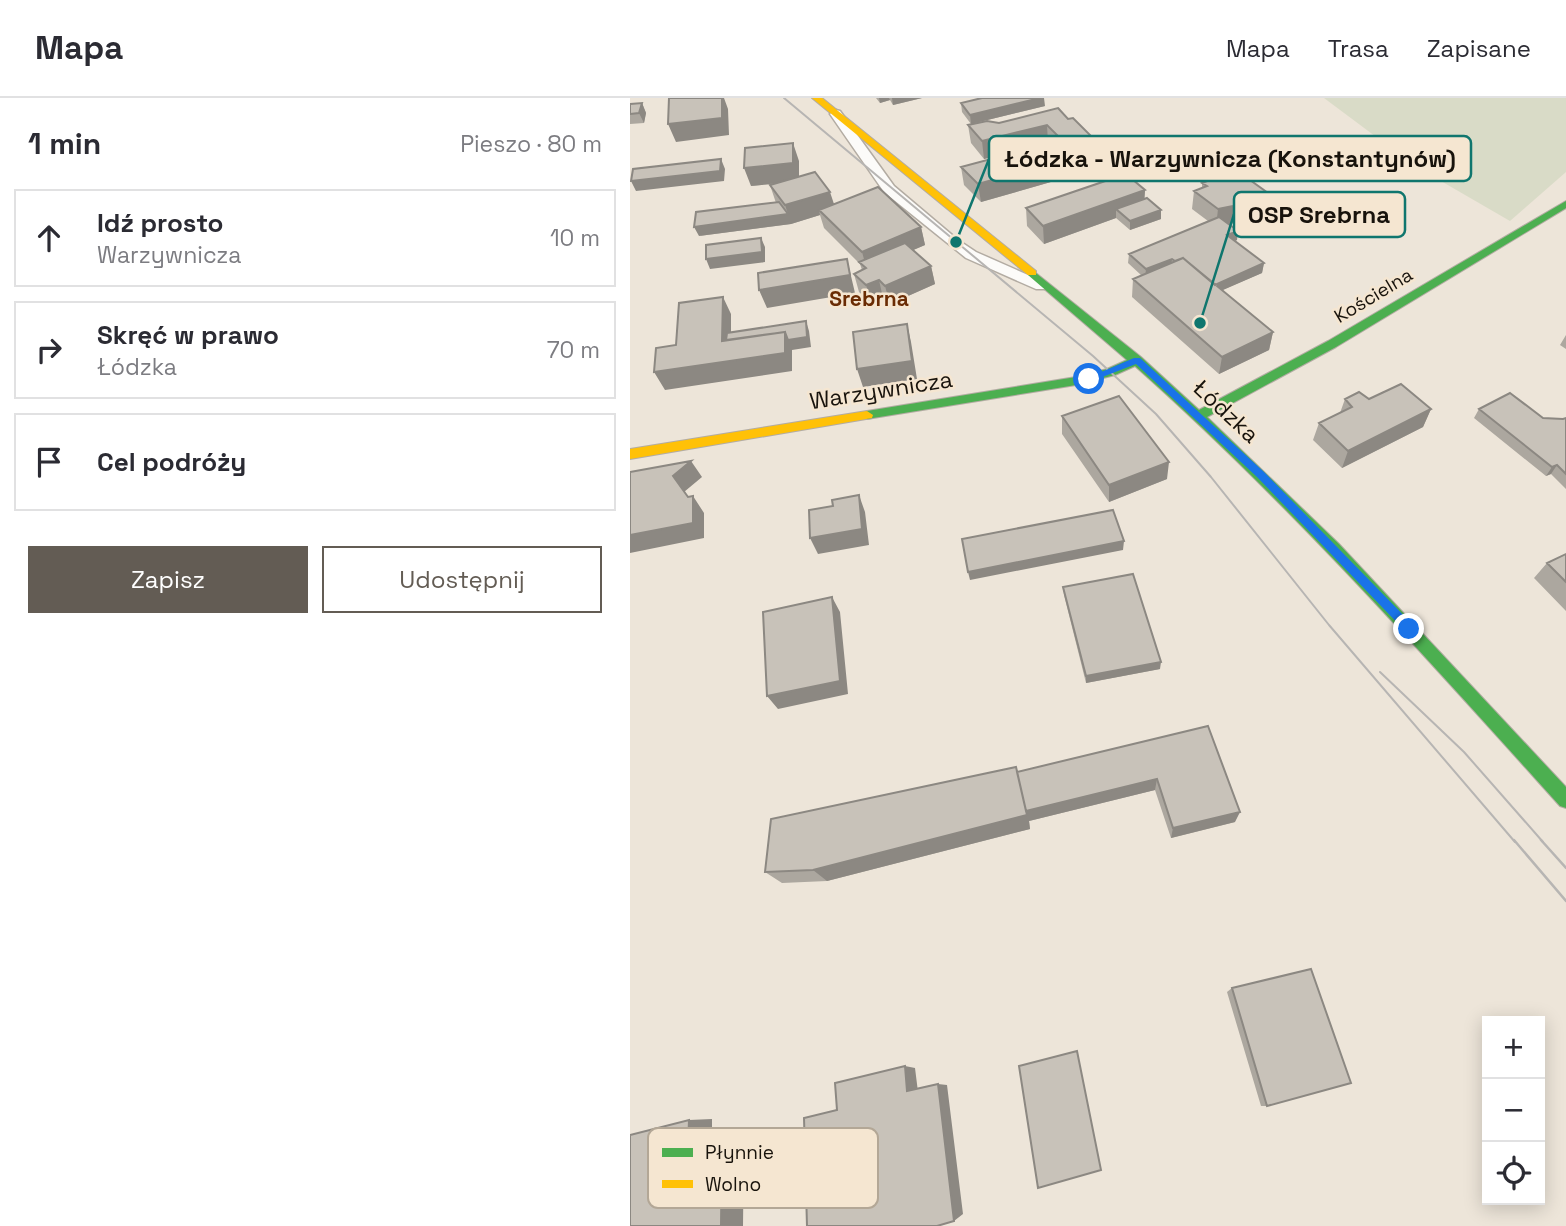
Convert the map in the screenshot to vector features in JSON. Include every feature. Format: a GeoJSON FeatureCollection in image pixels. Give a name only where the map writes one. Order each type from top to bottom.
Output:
{"type":"FeatureCollection","features":[{"type":"Feature","properties":{"kind":"main road","name":"Łódzka"},"geometry":{"type":"LineString","coordinates":[[816,98],[1057,293],[1137,360],[1198,416],[1305,519],[1566,800]]}},
{"type":"Feature","properties":{"kind":"main road","name":"Kościelna"},"geometry":{"type":"LineString","coordinates":[[1198,416],[1332,344],[1566,204]]}},
{"type":"Feature","properties":{"kind":"main road","name":"Warzywnicza"},"geometry":{"type":"LineString","coordinates":[[630,454],[1076,381],[1111,372],[1137,360]]}},
{"type":"Feature","properties":{"kind":"lane"},"geometry":{"type":"LineString","coordinates":[[836,114],[889,189],[960,249],[1057,293]]}},
{"type":"Feature","properties":{"kind":"green space"},"geometry":{"type":"Polygon","coordinates":[[[1324,98],[1566,98],[1566,172],[1510,221],[1415,166],[1324,98]]]}},
{"type":"Feature","properties":{"kind":"building"},"geometry":{"type":"Polygon","coordinates":[[[669,98],[722,98],[722,118],[668,124],[669,98]]]}},
{"type":"Feature","properties":{"kind":"building"},"geometry":{"type":"Polygon","coordinates":[[[982,98],[1040,98],[970,115],[961,103],[982,98]]]}},
{"type":"Feature","properties":{"kind":"building"},"geometry":{"type":"Polygon","coordinates":[[[642,103],[639,113],[630,114],[630,104],[642,103]]]}},
{"type":"Feature","properties":{"kind":"building"},"geometry":{"type":"Polygon","coordinates":[[[1058,108],[1068,119],[1073,118],[1104,149],[978,184],[961,167],[1062,140],[1047,125],[982,141],[968,125],[987,121],[999,123],[1058,108]]]}},
{"type":"Feature","properties":{"kind":"building"},"geometry":{"type":"Polygon","coordinates":[[[793,143],[793,163],[744,168],[745,148],[793,143]]]}},
{"type":"Feature","properties":{"kind":"building"},"geometry":{"type":"Polygon","coordinates":[[[721,159],[720,171],[631,181],[633,169],[721,159]]]}},
{"type":"Feature","properties":{"kind":"building"},"geometry":{"type":"Polygon","coordinates":[[[1236,170],[1268,193],[1218,209],[1194,191],[1207,186],[1202,183],[1236,170]]]}},
{"type":"Feature","properties":{"kind":"building"},"geometry":{"type":"Polygon","coordinates":[[[815,172],[830,192],[785,205],[770,185],[815,172]]]}},
{"type":"Feature","properties":{"kind":"building"},"geometry":{"type":"Polygon","coordinates":[[[1126,174],[1145,190],[1043,226],[1026,208],[1126,174]]]}},
{"type":"Feature","properties":{"kind":"building"},"geometry":{"type":"Polygon","coordinates":[[[878,187],[921,227],[862,252],[819,210],[878,187]]]}},
{"type":"Feature","properties":{"kind":"building"},"geometry":{"type":"Polygon","coordinates":[[[1147,198],[1161,210],[1130,221],[1116,209],[1147,198]]]}},
{"type":"Feature","properties":{"kind":"building"},"geometry":{"type":"Polygon","coordinates":[[[779,202],[788,214],[694,227],[696,212],[779,202]]]}},
{"type":"Feature","properties":{"kind":"building"},"geometry":{"type":"Polygon","coordinates":[[[1219,217],[1238,231],[1227,235],[1264,263],[1215,285],[1183,258],[1175,261],[1172,259],[1146,269],[1129,254],[1219,217]]]}},
{"type":"Feature","properties":{"kind":"building"},"geometry":{"type":"Polygon","coordinates":[[[761,238],[762,252],[706,259],[706,245],[761,238]]]}},
{"type":"Feature","properties":{"kind":"building"},"geometry":{"type":"Polygon","coordinates":[[[905,243],[931,266],[885,286],[879,280],[866,285],[854,274],[866,268],[859,262],[905,243]]]}},
{"type":"Feature","properties":{"kind":"building"},"geometry":{"type":"Polygon","coordinates":[[[1183,258],[1273,332],[1222,357],[1133,279],[1183,258]]]}},
{"type":"Feature","properties":{"kind":"building"},"geometry":{"type":"Polygon","coordinates":[[[847,259],[850,275],[759,290],[758,273],[847,259]]]}},
{"type":"Feature","properties":{"kind":"building"},"geometry":{"type":"Polygon","coordinates":[[[723,297],[722,341],[785,332],[785,353],[654,372],[656,348],[676,345],[679,303],[723,297]]]}},
{"type":"Feature","properties":{"kind":"building"},"geometry":{"type":"Polygon","coordinates":[[[806,321],[807,337],[788,340],[785,332],[726,340],[727,333],[806,321]]]}},
{"type":"Feature","properties":{"kind":"building"},"geometry":{"type":"Polygon","coordinates":[[[907,324],[912,361],[857,369],[853,332],[907,324]]]}},
{"type":"Feature","properties":{"kind":"building"},"geometry":{"type":"Polygon","coordinates":[[[1401,384],[1431,409],[1348,451],[1319,423],[1352,407],[1345,399],[1359,392],[1369,399],[1401,384]]]}},
{"type":"Feature","properties":{"kind":"building"},"geometry":{"type":"Polygon","coordinates":[[[1510,393],[1543,418],[1566,418],[1566,474],[1557,465],[1552,467],[1479,409],[1510,393]]]}},
{"type":"Feature","properties":{"kind":"building"},"geometry":{"type":"Polygon","coordinates":[[[1119,396],[1169,462],[1109,485],[1062,416],[1119,396]]]}},
{"type":"Feature","properties":{"kind":"building"},"geometry":{"type":"Polygon","coordinates":[[[691,461],[673,476],[688,497],[693,496],[693,523],[630,535],[630,472],[691,461]]]}},
{"type":"Feature","properties":{"kind":"building"},"geometry":{"type":"Polygon","coordinates":[[[859,495],[862,529],[810,538],[809,510],[833,506],[832,500],[859,495]]]}},
{"type":"Feature","properties":{"kind":"building"},"geometry":{"type":"Polygon","coordinates":[[[1113,510],[1124,541],[968,572],[962,539],[1113,510]]]}},
{"type":"Feature","properties":{"kind":"building"},"geometry":{"type":"Polygon","coordinates":[[[1566,554],[1566,582],[1547,563],[1566,554]]]}},
{"type":"Feature","properties":{"kind":"building"},"geometry":{"type":"Polygon","coordinates":[[[1133,574],[1161,662],[1086,676],[1063,587],[1133,574]]]}},
{"type":"Feature","properties":{"kind":"building"},"geometry":{"type":"Polygon","coordinates":[[[832,597],[840,681],[767,696],[763,612],[832,597]]]}},
{"type":"Feature","properties":{"kind":"building"},"geometry":{"type":"Polygon","coordinates":[[[1208,726],[1240,812],[1173,828],[1157,779],[1026,811],[1017,772],[1208,726]]]}},
{"type":"Feature","properties":{"kind":"building"},"geometry":{"type":"Polygon","coordinates":[[[1016,767],[1027,815],[813,870],[765,872],[771,819],[1016,767]]]}},
{"type":"Feature","properties":{"kind":"building"},"geometry":{"type":"Polygon","coordinates":[[[1311,969],[1351,1083],[1267,1106],[1232,988],[1311,969]]]}},
{"type":"Feature","properties":{"kind":"building"},"geometry":{"type":"Polygon","coordinates":[[[1077,1051],[1101,1170],[1038,1188],[1019,1066],[1077,1051]]]}},
{"type":"Feature","properties":{"kind":"building"},"geometry":{"type":"Polygon","coordinates":[[[905,1066],[907,1091],[938,1084],[954,1221],[937,1226],[807,1226],[806,1208],[878,1208],[878,1128],[804,1128],[804,1118],[837,1110],[835,1083],[905,1066]]]}},
{"type":"Feature","properties":{"kind":"building"},"geometry":{"type":"Polygon","coordinates":[[[689,1120],[689,1128],[658,1128],[689,1120]]]}},
{"type":"Feature","properties":{"kind":"building"},"geometry":{"type":"Polygon","coordinates":[[[648,1130],[648,1208],[721,1208],[721,1226],[630,1226],[630,1135],[648,1130]]]}},
{"type":"Feature","properties":{"kind":"tram line"},"geometry":{"type":"LineString","coordinates":[[784,98],[1093,356],[1156,414],[1211,477],[1329,625],[1515,842]]}},
{"type":"Feature","properties":{"kind":"tram line"},"geometry":{"type":"LineString","coordinates":[[1380,672],[1464,752],[1543,842]]}},
{"type":"Feature","properties":{"kind":"tram line"},"geometry":{"type":"LineString","coordinates":[[1514,840],[1566,901]]}},
{"type":"Feature","properties":{"kind":"tram line"},"geometry":{"type":"LineString","coordinates":[[1541,840],[1566,868]]}},
{"type":"Feature","properties":{"kind":"traffic: fast"},"geometry":{"type":"LineString","coordinates":[[1198,416],[1332,344],[1566,204]]}},
{"type":"Feature","properties":{"kind":"traffic: fast"},"geometry":{"type":"LineString","coordinates":[[1032,273],[1169,390],[1300,513],[1566,800]]}},
{"type":"Feature","properties":{"kind":"traffic: fast"},"geometry":{"type":"LineString","coordinates":[[867,415],[1076,381],[1111,372],[1137,360]]}},
{"type":"Feature","properties":{"kind":"traffic: slow"},"geometry":{"type":"LineString","coordinates":[[816,98],[1032,273]]}},
{"type":"Feature","properties":{"kind":"traffic: slow"},"geometry":{"type":"LineString","coordinates":[[630,454],[867,415]]}},
{"type":"Feature","properties":{"kind":"place","name":"Łódzka - Warzywnicza (Konstantynów)"},"geometry":{"type":"Point","coordinates":[956,242]}},
{"type":"Feature","properties":{"kind":"place","name":"OSP Srebrna"},"geometry":{"type":"Point","coordinates":[1200,323]}},
{"type":"Feature","properties":{"kind":"district","name":"Srebrna"},"geometry":{"type":"Point","coordinates":[869,299]}},
{"type":"Feature","properties":{"kind":"route"},"geometry":{"type":"LineString","coordinates":[[1089,379],[1137,360],[1261,475],[1409,629]]}}]}
